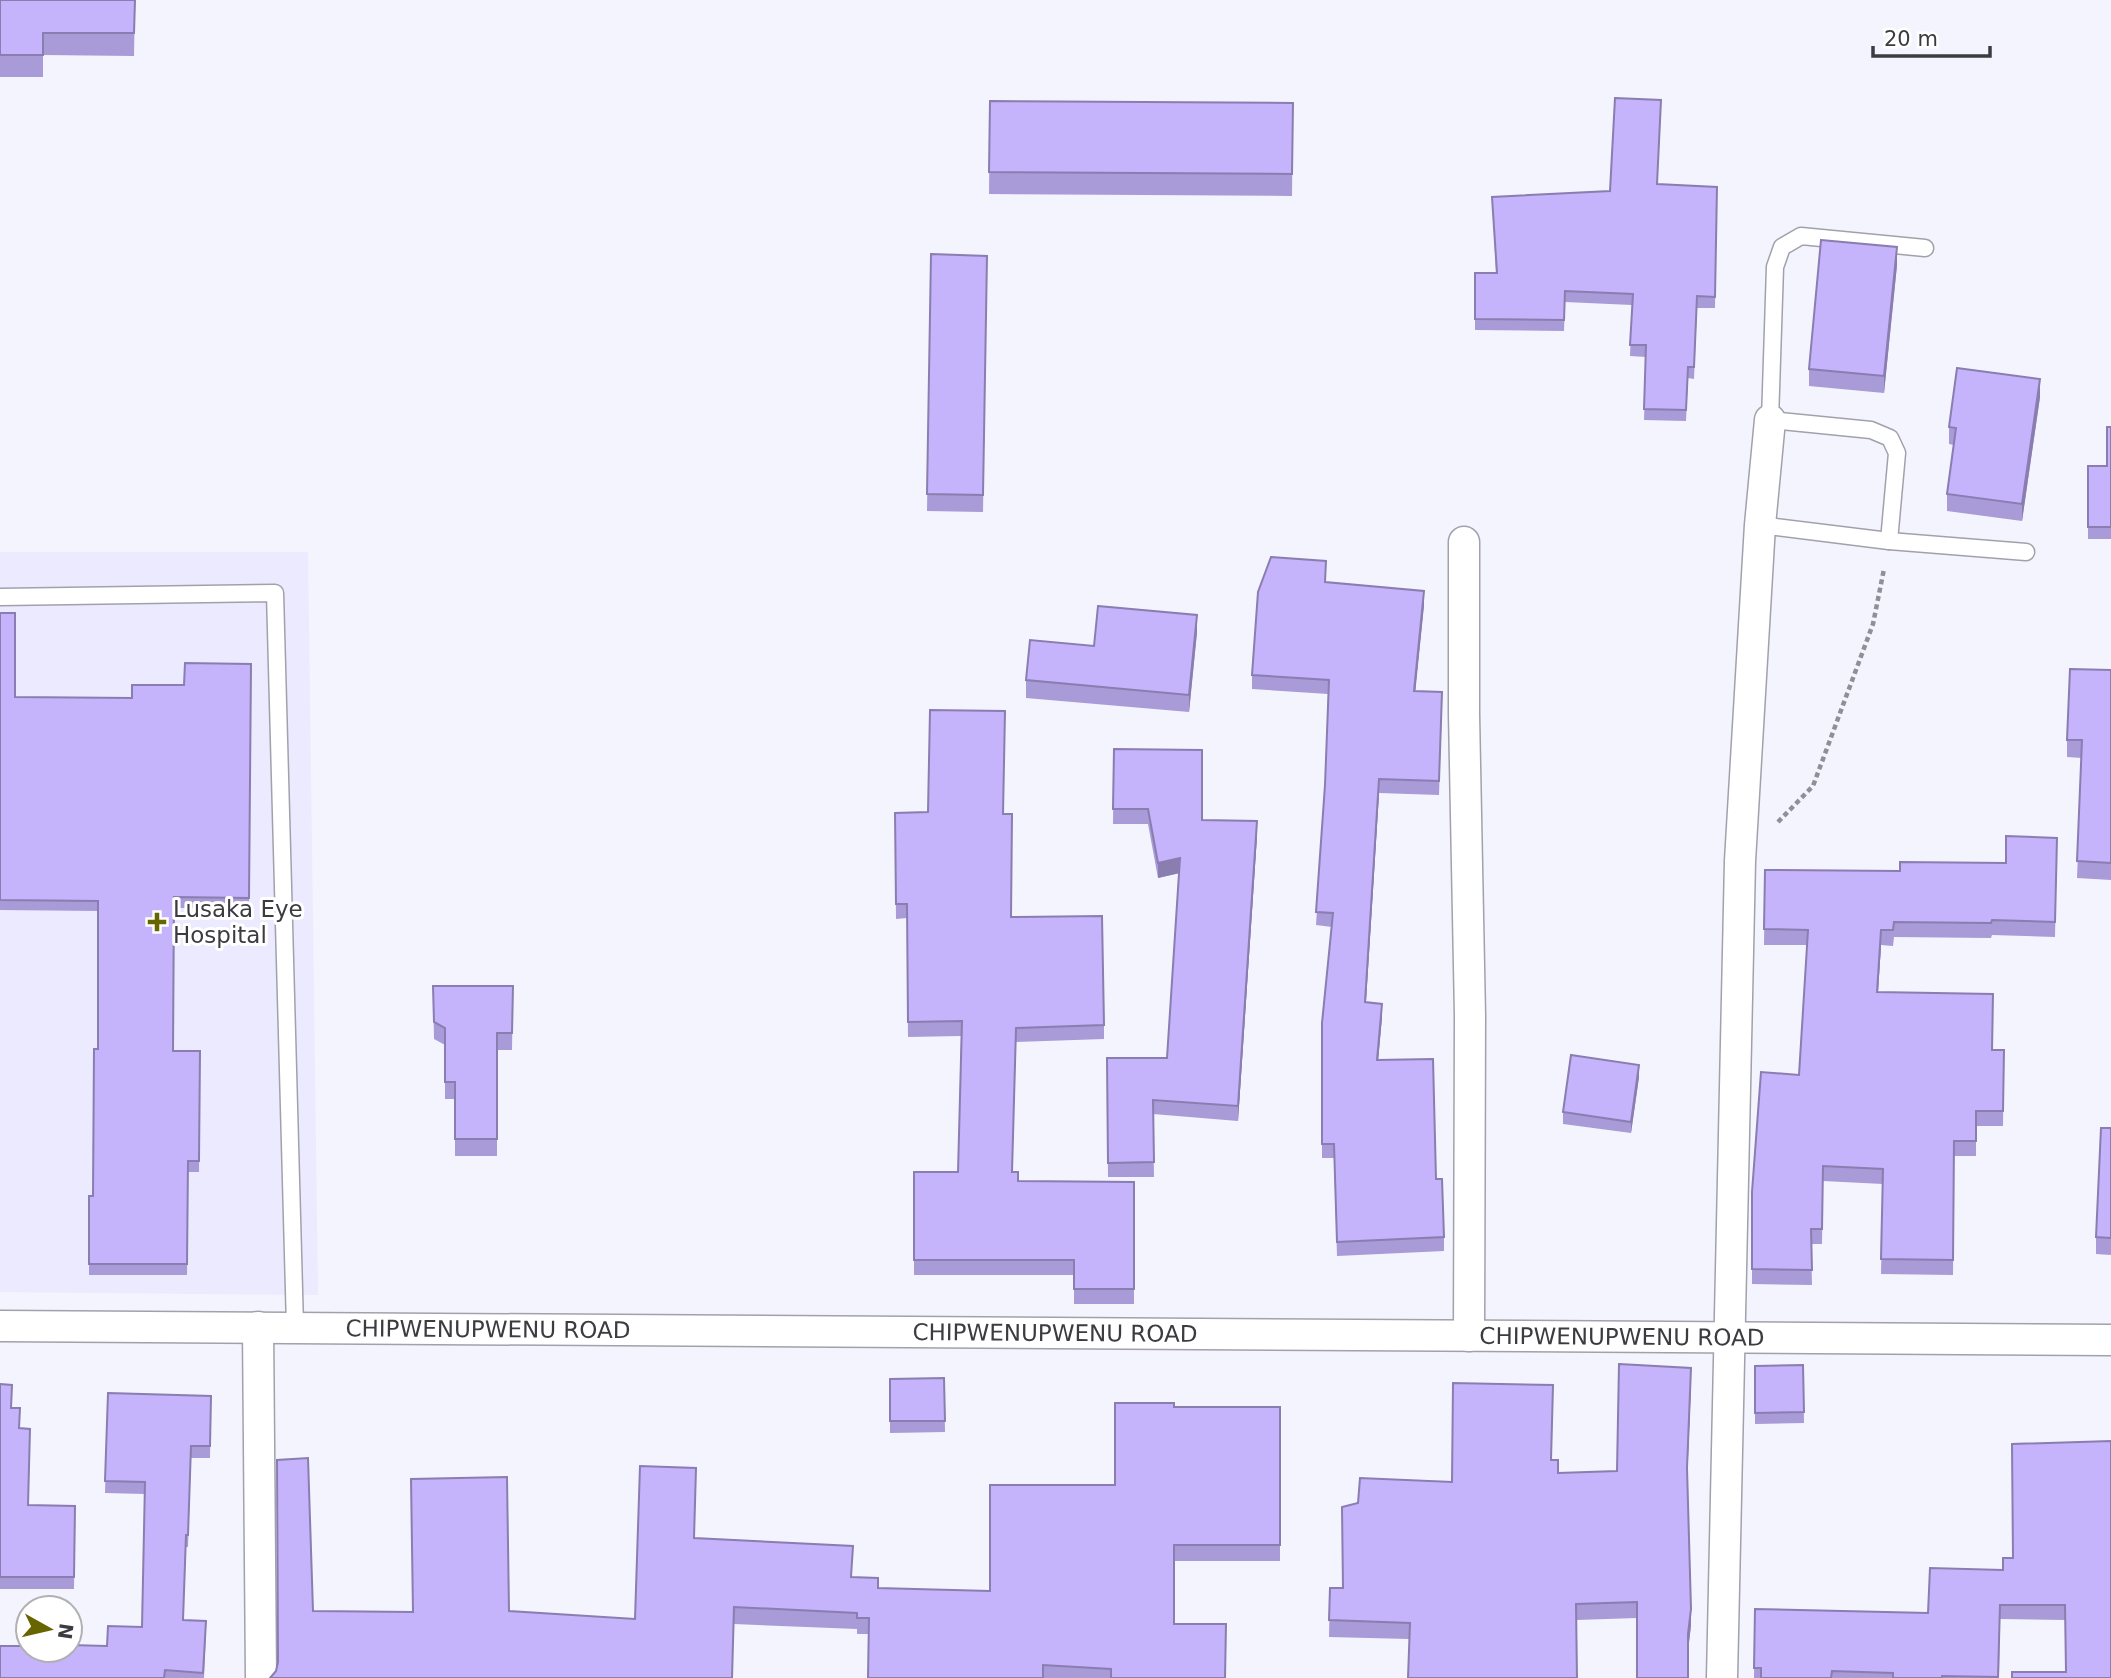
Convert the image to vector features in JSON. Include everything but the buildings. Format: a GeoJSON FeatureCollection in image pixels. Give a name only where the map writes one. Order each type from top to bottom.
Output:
{"type":"FeatureCollection","features":[{"type":"Feature","properties":{"kind":"street"},"geometry":{"type":"LineString","coordinates":[[1722,1678],[1740,861],[1760,525],[1770,420]]}},
{"type":"Feature","properties":{"kind":"street"},"geometry":{"type":"LineString","coordinates":[[1464,542],[1464,728],[1470,1016],[1469,1336]]}},
{"type":"Feature","properties":{"kind":"street","name":"CHIPWENUPWENU ROAD"},"geometry":{"type":"LineString","coordinates":[[0,1326],[2111,1340]]}},
{"type":"Feature","properties":{"kind":"street"},"geometry":{"type":"LineString","coordinates":[[258,1327],[261,1678]]}},
{"type":"Feature","properties":{"kind":"lane"},"geometry":{"type":"LineString","coordinates":[[1889,541],[1897,453],[1890,438],[1871,430],[1770,420],[1775,267],[1782,247],[1801,236],[1925,248]]}},
{"type":"Feature","properties":{"kind":"lane"},"geometry":{"type":"LineString","coordinates":[[1760,525],[1889,541],[2026,552]]}},
{"type":"Feature","properties":{"kind":"lane"},"geometry":{"type":"LineString","coordinates":[[0,597],[275,593],[295,1327]]}},
{"type":"Feature","properties":{"kind":"path"},"geometry":{"type":"LineString","coordinates":[[1740,861],[1813,786],[1873,624],[1889,541]]}},
{"type":"Feature","properties":{"kind":"shaded area","name":"Lusaka Eye Hospital"},"geometry":{"type":"Polygon","coordinates":[[[0,552],[308,552],[318,1295],[0,1292],[0,552]]]}},
{"type":"Feature","properties":{"kind":"place","name":"Lusaka Eye Hospital"},"geometry":{"type":"Point","coordinates":[157,922]}}]}
